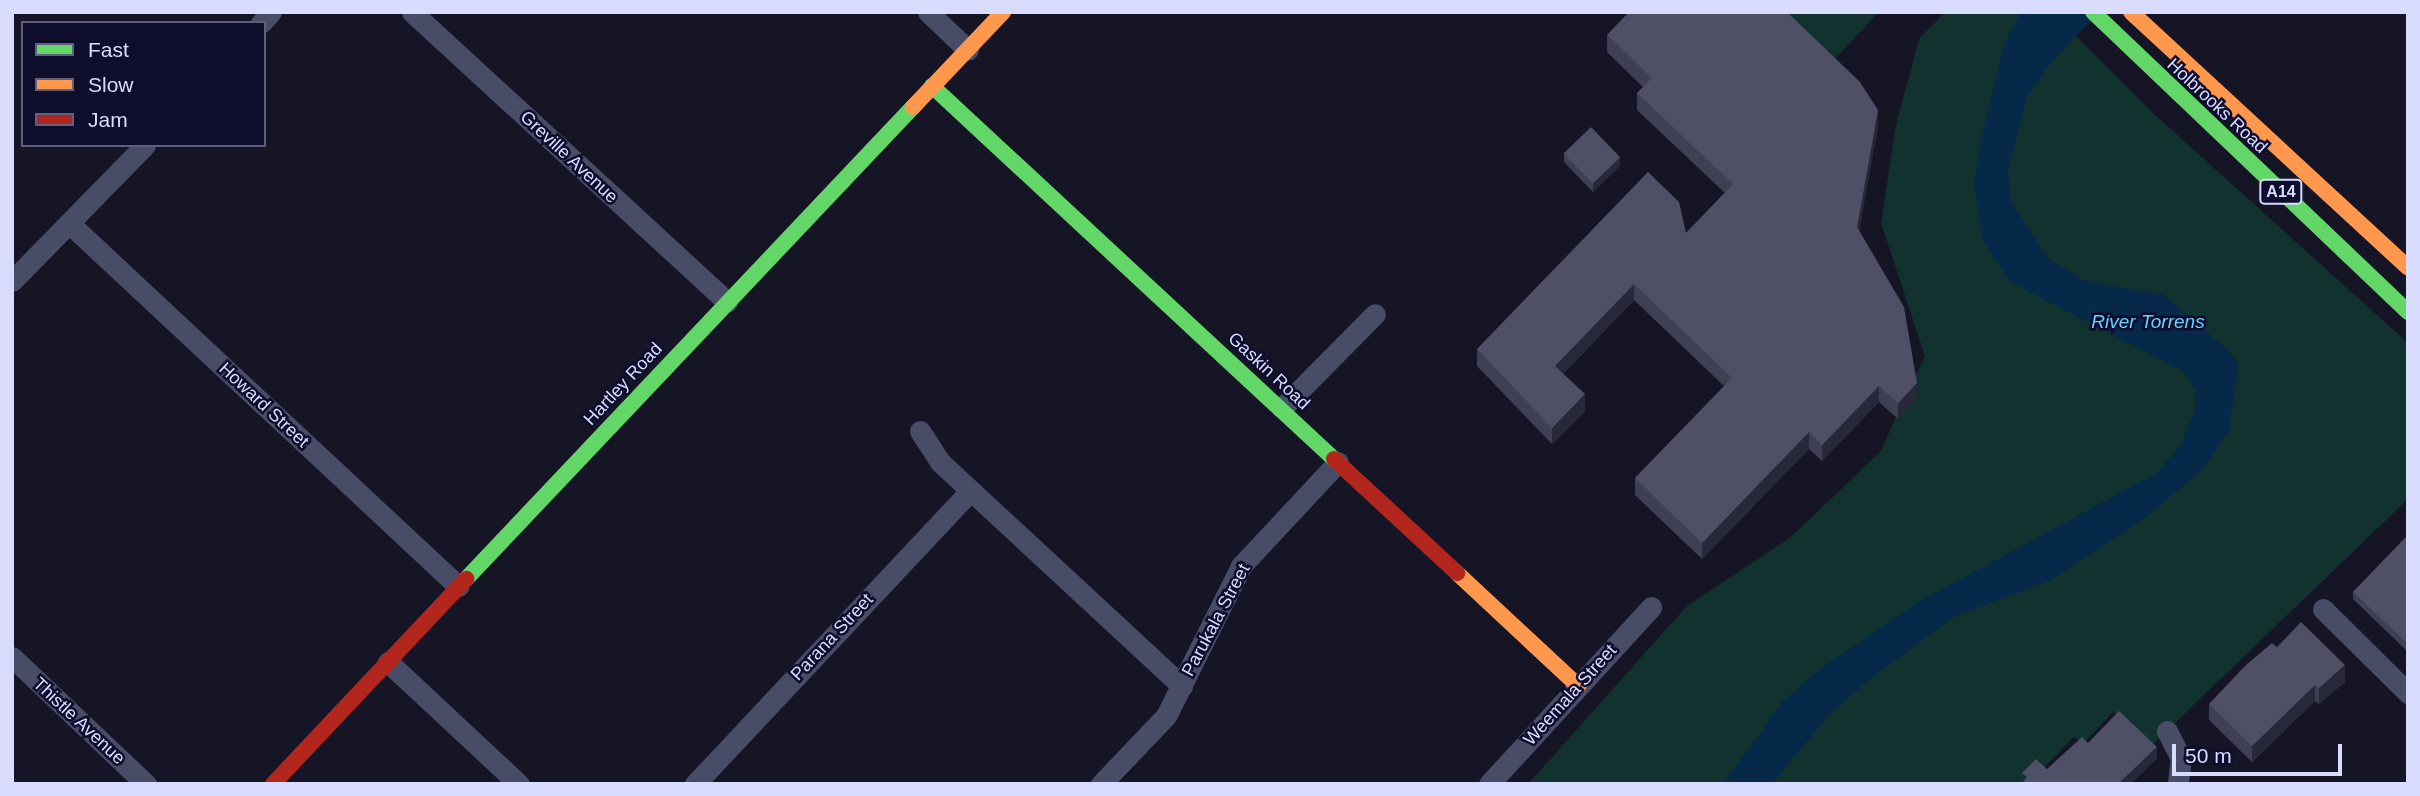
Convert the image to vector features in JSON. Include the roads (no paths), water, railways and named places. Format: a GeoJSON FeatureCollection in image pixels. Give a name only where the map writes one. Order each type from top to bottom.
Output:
{"type":"FeatureCollection","features":[{"type":"Feature","properties":{"kind":"street","name":"Greville Avenue"},"geometry":{"type":"LineString","coordinates":[[412,12],[727,302]]}},
{"type":"Feature","properties":{"kind":"street"},"geometry":{"type":"LineString","coordinates":[[928,12],[968,50]]}},
{"type":"Feature","properties":{"kind":"street","name":"Hartley Road"},"geometry":{"type":"LineString","coordinates":[[273,784],[1003,12]]}},
{"type":"Feature","properties":{"kind":"street","name":"Holbrooks Road"},"geometry":{"type":"LineString","coordinates":[[2093,12],[2408,312]]}},
{"type":"Feature","properties":{"kind":"street","name":"Holbrooks Road"},"geometry":{"type":"LineString","coordinates":[[2131,12],[2408,268]]}},
{"type":"Feature","properties":{"kind":"street","name":"Gaskin Road"},"geometry":{"type":"LineString","coordinates":[[932,86],[1282,408],[1578,686]]}},
{"type":"Feature","properties":{"kind":"street"},"geometry":{"type":"LineString","coordinates":[[12,281],[143,147]]}},
{"type":"Feature","properties":{"kind":"street","name":"Howard Street"},"geometry":{"type":"LineString","coordinates":[[70,224],[458,586]]}},
{"type":"Feature","properties":{"kind":"street"},"geometry":{"type":"LineString","coordinates":[[1282,408],[1375,314]]}},
{"type":"Feature","properties":{"kind":"street"},"geometry":{"type":"LineString","coordinates":[[920,431],[940,462],[1182,686]]}},
{"type":"Feature","properties":{"kind":"street","name":"Parukala Street"},"geometry":{"type":"LineString","coordinates":[[1101,784],[1166,716],[1241,566],[1338,462]]}},
{"type":"Feature","properties":{"kind":"street","name":"Parana Street"},"geometry":{"type":"LineString","coordinates":[[695,784],[970,491]]}},
{"type":"Feature","properties":{"kind":"street","name":"Weemala Street"},"geometry":{"type":"LineString","coordinates":[[1489,784],[1651,607]]}},
{"type":"Feature","properties":{"kind":"street"},"geometry":{"type":"LineString","coordinates":[[2323,609],[2405,685]]}},
{"type":"Feature","properties":{"kind":"street","name":"Thistle Avenue"},"geometry":{"type":"LineString","coordinates":[[12,657],[146,784]]}},
{"type":"Feature","properties":{"kind":"street"},"geometry":{"type":"LineString","coordinates":[[388,662],[519,784]]}},
{"type":"Feature","properties":{"kind":"street"},"geometry":{"type":"LineString","coordinates":[[2167,731],[2181,758],[2178,784]]}},
{"type":"Feature","properties":{"kind":"water","name":"River Torrens"},"geometry":{"type":"Polygon","coordinates":[[[2021,12],[2099,12],[2048,66],[2027,97],[2008,170],[2011,201],[2048,258],[2084,281],[2162,294],[2228,350],[2239,364],[2229,430],[2203,469],[2145,518],[2051,580],[1954,617],[1870,679],[1830,714],[1771,784],[1723,784],[1783,701],[1819,670],[1918,602],[2157,473],[2180,446],[2195,411],[2195,389],[2183,371],[2010,282],[1982,239],[1974,183],[1980,145],[2004,44],[2021,12]]]}}]}
